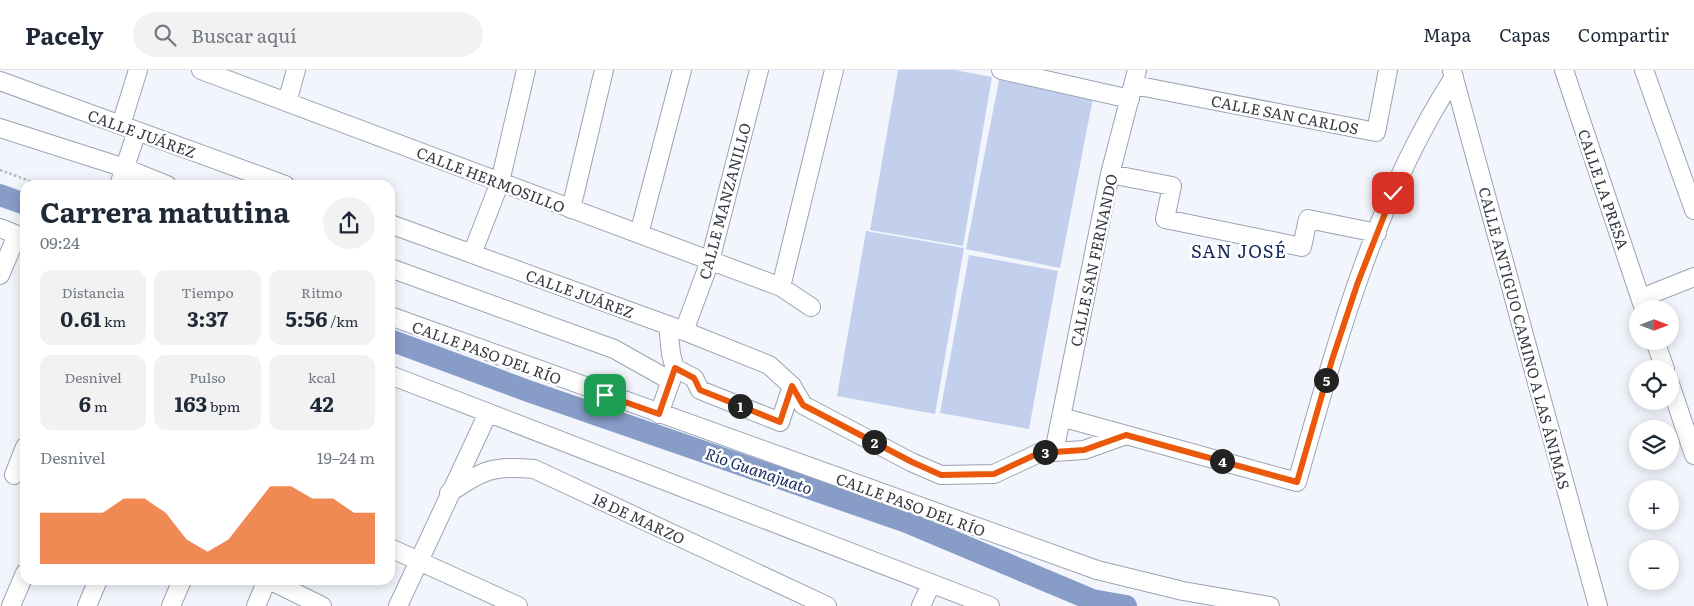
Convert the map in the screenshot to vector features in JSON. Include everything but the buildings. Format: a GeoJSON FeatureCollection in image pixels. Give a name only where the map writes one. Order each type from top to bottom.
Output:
{"type":"FeatureCollection","features":[{"type":"Feature","properties":{"kind":"street"},"geometry":{"type":"LineString","coordinates":[[122,177],[138,70]]}},
{"type":"Feature","properties":{"kind":"street","name":"CALLE HERMOSILLO"},"geometry":{"type":"LineString","coordinates":[[201,70],[220,73],[287,102],[781,287],[811,307]]}},
{"type":"Feature","properties":{"kind":"street"},"geometry":{"type":"LineString","coordinates":[[287,102],[296,70]]}},
{"type":"Feature","properties":{"kind":"street"},"geometry":{"type":"LineString","coordinates":[[472,254],[500,182],[526,70]]}},
{"type":"Feature","properties":{"kind":"street"},"geometry":{"type":"LineString","coordinates":[[571,208],[604,70]]}},
{"type":"Feature","properties":{"kind":"street"},"geometry":{"type":"LineString","coordinates":[[639,234],[682,70]]}},
{"type":"Feature","properties":{"kind":"street","name":"CALLE MANZANILLO"},"geometry":{"type":"LineString","coordinates":[[676,328],[710,261],[758,70]]}},
{"type":"Feature","properties":{"kind":"street"},"geometry":{"type":"LineString","coordinates":[[781,287],[834,70]]}},
{"type":"Feature","properties":{"kind":"street"},"geometry":{"type":"LineString","coordinates":[[1001,70],[1133,85]]}},
{"type":"Feature","properties":{"kind":"street","name":"CALLE SAN CARLOS"},"geometry":{"type":"LineString","coordinates":[[1133,85],[1376,132],[1388,70]]}},
{"type":"Feature","properties":{"kind":"street","name":"CALLE LA PRESA"},"geometry":{"type":"LineString","coordinates":[[1564,70],[1642,300]]}},
{"type":"Feature","properties":{"kind":"street"},"geometry":{"type":"LineString","coordinates":[[1644,70],[1694,210]]}},
{"type":"Feature","properties":{"kind":"street"},"geometry":{"type":"LineString","coordinates":[[1061,417],[1297,482],[1332,360],[1393,193],[1430,115],[1453,74]]}},
{"type":"Feature","properties":{"kind":"street","name":"CALLE ANTIGUO CAMINO A LAS ÁNIMAS"},"geometry":{"type":"LineString","coordinates":[[1453,74],[1598,606]]}},
{"type":"Feature","properties":{"kind":"street","name":"CALLE JUÁREZ"},"geometry":{"type":"LineString","coordinates":[[0,81],[271,180]]}},
{"type":"Feature","properties":{"kind":"street","name":"CALLE SAN FERNANDO"},"geometry":{"type":"LineString","coordinates":[[1054,452],[1110,174],[1133,85]]}},
{"type":"Feature","properties":{"kind":"street"},"geometry":{"type":"LineString","coordinates":[[0,128],[122,177],[138,180]]}},
{"type":"Feature","properties":{"kind":"street"},"geometry":{"type":"LineString","coordinates":[[1110,174],[1172,186],[1165,219],[1302,247],[1308,219],[1378,233]]}},
{"type":"Feature","properties":{"kind":"street","name":"CALLE JUÁREZ"},"geometry":{"type":"LineString","coordinates":[[395,226],[676,328],[769,365],[792,386]]}},
{"type":"Feature","properties":{"kind":"street"},"geometry":{"type":"LineString","coordinates":[[0,228],[20,237]]}},
{"type":"Feature","properties":{"kind":"street"},"geometry":{"type":"LineString","coordinates":[[0,276],[20,239]]}},
{"type":"Feature","properties":{"kind":"street"},"geometry":{"type":"LineString","coordinates":[[395,270],[614,349],[673,375],[694,378],[700,390],[780,422],[792,386]]}},
{"type":"Feature","properties":{"kind":"street"},"geometry":{"type":"LineString","coordinates":[[1651,300],[1694,277]]}},
{"type":"Feature","properties":{"kind":"street","name":"CALLE PASO DEL RÍO"},"geometry":{"type":"LineString","coordinates":[[395,318],[1098,570],[1183,591],[1270,606]]}},
{"type":"Feature","properties":{"kind":"street"},"geometry":{"type":"LineString","coordinates":[[659,414],[673,375],[671,354],[676,328]]}},
{"type":"Feature","properties":{"kind":"street"},"geometry":{"type":"LineString","coordinates":[[395,377],[990,606]]}},
{"type":"Feature","properties":{"kind":"street"},"geometry":{"type":"LineString","coordinates":[[792,386],[803,405],[912,462],[941,475],[994,474],[1039,453],[1084,450],[1126,435]]}},
{"type":"Feature","properties":{"kind":"street"},"geometry":{"type":"LineString","coordinates":[[1679,410],[1694,455]]}},
{"type":"Feature","properties":{"kind":"street"},"geometry":{"type":"LineString","coordinates":[[398,606],[488,413]]}},
{"type":"Feature","properties":{"kind":"street"},"geometry":{"type":"LineString","coordinates":[[13,475],[20,459]]}},
{"type":"Feature","properties":{"kind":"street","name":"18 DE MARZO"},"geometry":{"type":"LineString","coordinates":[[449,494],[488,470],[506,466],[534,469],[827,606]]}},
{"type":"Feature","properties":{"kind":"street"},"geometry":{"type":"LineString","coordinates":[[395,550],[518,606]]}},
{"type":"Feature","properties":{"kind":"street"},"geometry":{"type":"LineString","coordinates":[[922,606],[931,584]]}},
{"type":"Feature","properties":{"kind":"street"},"geometry":{"type":"LineString","coordinates":[[11,606],[20,585]]}},
{"type":"Feature","properties":{"kind":"street"},"geometry":{"type":"LineString","coordinates":[[87,606],[96,585]]}},
{"type":"Feature","properties":{"kind":"street"},"geometry":{"type":"LineString","coordinates":[[171,606],[180,585]]}},
{"type":"Feature","properties":{"kind":"street"},"geometry":{"type":"LineString","coordinates":[[256,606],[266,585]]}},
{"type":"Feature","properties":{"kind":"street"},"geometry":{"type":"LineString","coordinates":[[278,585],[322,606]]}},
{"type":"Feature","properties":{"kind":"path"},"geometry":{"type":"LineString","coordinates":[[0,170],[27,180]]}},
{"type":"Feature","properties":{"kind":"shaded area"},"geometry":{"type":"Polygon","coordinates":[[[898,70],[954,70],[992,77],[963,246],[870,230],[898,70]]]}},
{"type":"Feature","properties":{"kind":"shaded area"},"geometry":{"type":"Polygon","coordinates":[[[999,80],[1093,98],[1060,268],[966,249],[999,80]]]}},
{"type":"Feature","properties":{"kind":"shaded area"},"geometry":{"type":"Polygon","coordinates":[[[866,231],[964,248],[935,414],[837,396],[866,231]]]}},
{"type":"Feature","properties":{"kind":"shaded area"},"geometry":{"type":"Polygon","coordinates":[[[969,255],[1058,271],[1029,429],[940,413],[969,255]]]}},
{"type":"Feature","properties":{"kind":"waterway","name":"Río Guanajuato"},"geometry":{"type":"LineString","coordinates":[[0,195],[20,202]]}},
{"type":"Feature","properties":{"kind":"waterway","name":"Río Guanajuato"},"geometry":{"type":"LineString","coordinates":[[395,342],[528,391],[907,522],[1092,600],[1126,606]]}},
{"type":"Feature","properties":{"kind":"district","name":"SAN JOSÉ"},"geometry":{"type":"Point","coordinates":[1239,250]}},
{"type":"Feature","properties":{"kind":"route"},"geometry":{"type":"LineString","coordinates":[[605,395],[659,414],[675,368],[694,378],[700,390],[780,422],[792,386],[803,405],[912,462],[941,475],[994,474],[1039,453],[1084,450],[1126,435],[1297,482],[1332,360],[1358,282],[1393,193]]}}]}
